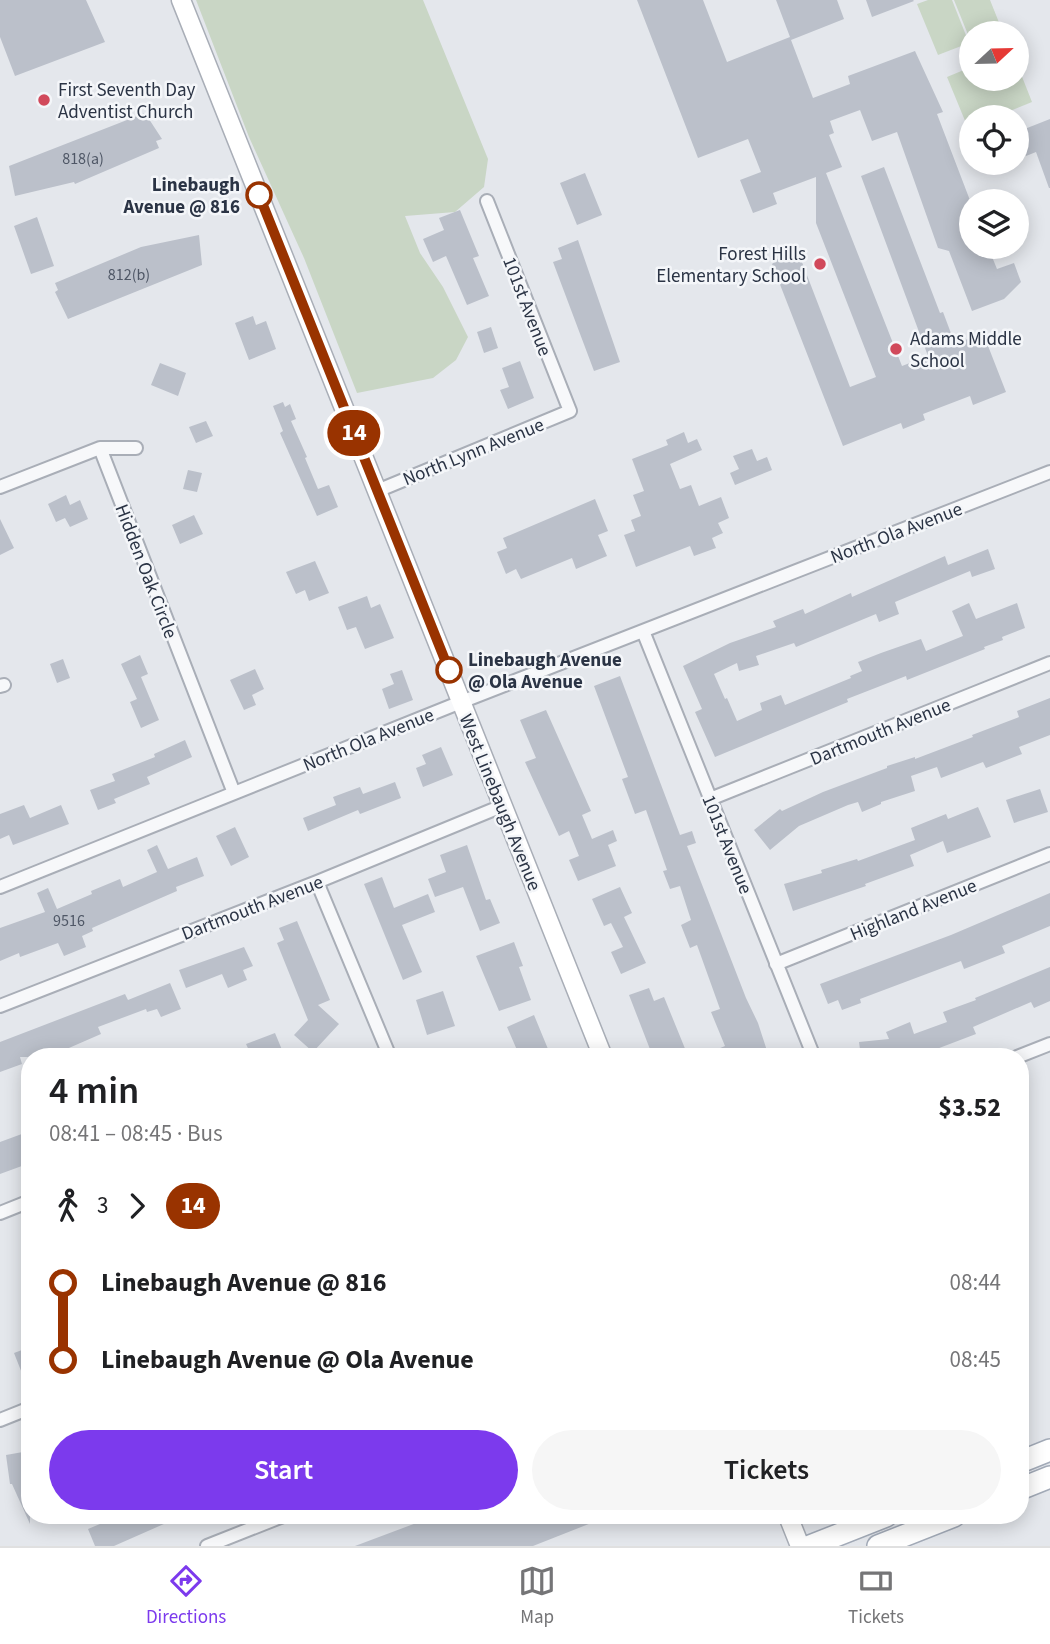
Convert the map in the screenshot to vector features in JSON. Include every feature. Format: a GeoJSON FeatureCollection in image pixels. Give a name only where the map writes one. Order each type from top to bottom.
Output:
{"type":"FeatureCollection","features":[{"type":"Feature","properties":{"kind":"main road"},"geometry":{"type":"LineString","coordinates":[[1029,1458],[1050,1450]]}},
{"type":"Feature","properties":{"kind":"main road"},"geometry":{"type":"LineString","coordinates":[[1029,1485],[1050,1477]]}},
{"type":"Feature","properties":{"kind":"main road"},"geometry":{"type":"LineString","coordinates":[[810,1546],[866,1524]]}},
{"type":"Feature","properties":{"kind":"main road"},"geometry":{"type":"LineString","coordinates":[[878,1546],[934,1524]]}},
{"type":"Feature","properties":{"kind":"street","name":"West Linebaugh Avenue"},"geometry":{"type":"LineString","coordinates":[[181,0],[599,1048]]}},
{"type":"Feature","properties":{"kind":"street","name":"101st Avenue"},"geometry":{"type":"LineString","coordinates":[[487,201],[569,411]]}},
{"type":"Feature","properties":{"kind":"street","name":"North Lynn Avenue"},"geometry":{"type":"LineString","coordinates":[[377,491],[569,411]]}},
{"type":"Feature","properties":{"kind":"street"},"geometry":{"type":"LineString","coordinates":[[0,487],[100,448],[136,448]]}},
{"type":"Feature","properties":{"kind":"street","name":"Hidden Oak Circle"},"geometry":{"type":"LineString","coordinates":[[100,448],[234,793]]}},
{"type":"Feature","properties":{"kind":"street","name":"North Ola Avenue"},"geometry":{"type":"LineString","coordinates":[[0,887],[461,702],[1050,472]]}},
{"type":"Feature","properties":{"kind":"street","name":"101st Avenue"},"geometry":{"type":"LineString","coordinates":[[643,631],[810,1048]]}},
{"type":"Feature","properties":{"kind":"street","name":"Dartmouth Avenue"},"geometry":{"type":"LineString","coordinates":[[710,799],[1050,663]]}},
{"type":"Feature","properties":{"kind":"street","name":"Dartmouth Avenue"},"geometry":{"type":"LineString","coordinates":[[0,1006],[317,882],[502,806]]}},
{"type":"Feature","properties":{"kind":"street","name":"Highland Avenue"},"geometry":{"type":"LineString","coordinates":[[776,964],[1050,854]]}},
{"type":"Feature","properties":{"kind":"street"},"geometry":{"type":"LineString","coordinates":[[317,882],[386,1048]]}},
{"type":"Feature","properties":{"kind":"street"},"geometry":{"type":"LineString","coordinates":[[1029,1052],[1050,1044]]}},
{"type":"Feature","properties":{"kind":"street"},"geometry":{"type":"LineString","coordinates":[[0,1213],[21,1205]]}},
{"type":"Feature","properties":{"kind":"street"},"geometry":{"type":"LineString","coordinates":[[0,1420],[21,1412]]}},
{"type":"Feature","properties":{"kind":"street"},"geometry":{"type":"LineString","coordinates":[[207,1546],[263,1524]]}},
{"type":"Feature","properties":{"kind":"street"},"geometry":{"type":"LineString","coordinates":[[791,1524],[800,1546]]}},
{"type":"Feature","properties":{"kind":"green space"},"geometry":{"type":"Polygon","coordinates":[[[196,0],[423,0],[488,159],[484,187],[455,212],[405,216],[420,253],[443,287],[468,337],[456,360],[433,378],[357,393],[304,258],[249,137],[196,0]]]}},
{"type":"Feature","properties":{"kind":"green space"},"geometry":{"type":"Polygon","coordinates":[[[928,0],[952,0],[960,21],[959,47],[938,55],[917,4],[928,0]]]}},
{"type":"Feature","properties":{"kind":"green space"},"geometry":{"type":"Polygon","coordinates":[[[954,0],[990,0],[998,21],[962,21],[954,0]]]}},
{"type":"Feature","properties":{"kind":"green space"},"geometry":{"type":"Polygon","coordinates":[[[959,72],[959,91],[1028,91],[1032,102],[1025,105],[959,106],[947,77],[959,72]]]}},
{"type":"Feature","properties":{"kind":"building"},"geometry":{"type":"Polygon","coordinates":[[[0,0],[86,0],[105,42],[15,76],[0,37],[0,0]]]}},
{"type":"Feature","properties":{"kind":"building"},"geometry":{"type":"Polygon","coordinates":[[[637,0],[703,0],[727,62],[790,37],[776,0],[837,0],[844,19],[791,40],[813,98],[850,84],[848,76],[915,51],[943,112],[937,114],[966,189],[959,189],[959,259],[993,259],[997,269],[1014,263],[1021,282],[1004,299],[972,311],[949,251],[938,248],[897,132],[872,141],[860,110],[830,121],[834,133],[829,135],[842,167],[826,173],[902,366],[928,356],[861,176],[884,167],[940,313],[943,312],[955,344],[983,333],[1006,392],[973,405],[970,396],[923,414],[925,420],[903,429],[901,423],[843,446],[772,264],[795,244],[850,387],[876,377],[816,223],[816,177],[773,193],[777,204],[753,213],[740,180],[761,172],[748,139],[698,158],[637,0]]]}},
{"type":"Feature","properties":{"kind":"building"},"geometry":{"type":"Polygon","coordinates":[[[866,0],[913,0],[914,1],[872,17],[866,0]]]}},
{"type":"Feature","properties":{"kind":"building"},"geometry":{"type":"Polygon","coordinates":[[[145,113],[162,139],[156,141],[159,148],[75,184],[74,182],[15,196],[9,166],[145,113]]]}},
{"type":"Feature","properties":{"kind":"building"},"geometry":{"type":"Polygon","coordinates":[[[1050,119],[1050,188],[1036,152],[1029,155],[1029,127],[1050,119]]]}},
{"type":"Feature","properties":{"kind":"building"},"geometry":{"type":"Polygon","coordinates":[[[585,173],[602,215],[577,225],[560,183],[585,173]]]}},
{"type":"Feature","properties":{"kind":"building"},"geometry":{"type":"Polygon","coordinates":[[[460,210],[479,256],[473,258],[489,296],[467,305],[446,256],[433,262],[423,239],[444,230],[439,218],[460,210]]]}},
{"type":"Feature","properties":{"kind":"building"},"geometry":{"type":"Polygon","coordinates":[[[37,217],[54,266],[31,274],[14,226],[37,217]]]}},
{"type":"Feature","properties":{"kind":"building"},"geometry":{"type":"Polygon","coordinates":[[[199,235],[202,265],[68,319],[55,292],[58,290],[55,283],[141,247],[199,235]]]}},
{"type":"Feature","properties":{"kind":"building"},"geometry":{"type":"Polygon","coordinates":[[[578,240],[620,362],[594,371],[553,262],[562,259],[558,248],[578,240]]]}},
{"type":"Feature","properties":{"kind":"building"},"geometry":{"type":"Polygon","coordinates":[[[253,316],[256,325],[266,321],[276,349],[249,360],[235,323],[253,316]]]}},
{"type":"Feature","properties":{"kind":"building"},"geometry":{"type":"Polygon","coordinates":[[[491,327],[498,348],[484,353],[477,332],[491,327]]]}},
{"type":"Feature","properties":{"kind":"building"},"geometry":{"type":"Polygon","coordinates":[[[520,361],[534,398],[508,409],[500,390],[509,387],[502,368],[520,361]]]}},
{"type":"Feature","properties":{"kind":"building"},"geometry":{"type":"Polygon","coordinates":[[[160,363],[186,373],[178,396],[151,385],[160,363]]]}},
{"type":"Feature","properties":{"kind":"building"},"geometry":{"type":"Polygon","coordinates":[[[283,402],[285,407],[290,404],[296,419],[291,421],[318,489],[329,485],[338,507],[317,516],[280,433],[283,431],[273,406],[283,402]]]}},
{"type":"Feature","properties":{"kind":"building"},"geometry":{"type":"Polygon","coordinates":[[[206,421],[213,436],[196,443],[189,427],[206,421]]]}},
{"type":"Feature","properties":{"kind":"building"},"geometry":{"type":"Polygon","coordinates":[[[684,432],[688,443],[697,439],[702,450],[670,464],[680,489],[691,485],[699,506],[721,497],[729,518],[718,523],[723,533],[712,538],[716,548],[694,556],[690,546],[636,567],[624,535],[635,531],[631,520],[641,516],[633,495],[644,491],[632,459],[668,445],[666,440],[684,432]]]}},
{"type":"Feature","properties":{"kind":"building"},"geometry":{"type":"Polygon","coordinates":[[[752,449],[757,461],[767,457],[772,470],[735,485],[730,473],[739,469],[733,456],[752,449]]]}},
{"type":"Feature","properties":{"kind":"building"},"geometry":{"type":"Polygon","coordinates":[[[188,470],[202,473],[197,492],[183,489],[188,470]]]}},
{"type":"Feature","properties":{"kind":"building"},"geometry":{"type":"Polygon","coordinates":[[[66,495],[70,505],[80,500],[88,519],[70,527],[65,518],[56,522],[48,504],[66,495]]]}},
{"type":"Feature","properties":{"kind":"building"},"geometry":{"type":"Polygon","coordinates":[[[595,499],[608,531],[598,535],[607,556],[576,569],[572,558],[521,579],[516,569],[506,574],[497,552],[507,548],[503,538],[595,499]]]}},
{"type":"Feature","properties":{"kind":"building"},"geometry":{"type":"Polygon","coordinates":[[[194,515],[203,534],[180,544],[172,525],[194,515]]]}},
{"type":"Feature","properties":{"kind":"building"},"geometry":{"type":"Polygon","coordinates":[[[0,519],[14,548],[0,555],[0,519]]]}},
{"type":"Feature","properties":{"kind":"building"},"geometry":{"type":"Polygon","coordinates":[[[988,549],[995,569],[972,577],[970,571],[895,602],[899,614],[879,622],[876,614],[796,647],[794,643],[756,656],[759,665],[739,671],[737,663],[714,674],[725,699],[727,698],[737,721],[762,710],[760,703],[781,695],[785,705],[851,678],[850,676],[862,671],[858,662],[881,653],[921,639],[926,651],[963,636],[952,611],[969,603],[976,619],[1017,603],[1025,628],[1002,637],[1003,640],[984,647],[985,649],[907,680],[906,676],[847,699],[848,702],[715,757],[695,712],[702,709],[683,666],[730,643],[776,627],[773,621],[803,609],[805,614],[851,593],[852,597],[945,556],[948,565],[988,549]]]}},
{"type":"Feature","properties":{"kind":"building"},"geometry":{"type":"Polygon","coordinates":[[[315,561],[329,593],[309,601],[305,590],[296,594],[286,572],[315,561]]]}},
{"type":"Feature","properties":{"kind":"building"},"geometry":{"type":"Polygon","coordinates":[[[367,596],[371,608],[380,604],[394,638],[365,649],[356,627],[347,630],[338,607],[367,596]]]}},
{"type":"Feature","properties":{"kind":"building"},"geometry":{"type":"Polygon","coordinates":[[[140,655],[148,674],[141,677],[159,720],[141,728],[130,702],[137,699],[121,664],[140,655]]]}},
{"type":"Feature","properties":{"kind":"building"},"geometry":{"type":"Polygon","coordinates":[[[63,659],[70,678],[57,683],[50,664],[63,659]]]}},
{"type":"Feature","properties":{"kind":"building"},"geometry":{"type":"Polygon","coordinates":[[[255,669],[264,689],[252,695],[256,705],[244,710],[230,680],[255,669]]]}},
{"type":"Feature","properties":{"kind":"building"},"geometry":{"type":"Polygon","coordinates":[[[402,670],[413,700],[389,709],[382,689],[394,684],[390,674],[402,670]]]}},
{"type":"Feature","properties":{"kind":"building"},"geometry":{"type":"Polygon","coordinates":[[[620,676],[680,835],[692,831],[696,843],[687,846],[766,1048],[720,1048],[725,1046],[711,1012],[720,1009],[697,945],[690,948],[681,925],[691,920],[680,886],[670,889],[663,871],[667,870],[646,810],[635,814],[622,779],[628,777],[594,686],[620,676]]]}},
{"type":"Feature","properties":{"kind":"building"},"geometry":{"type":"Polygon","coordinates":[[[1050,698],[1050,735],[1019,747],[1022,754],[986,768],[983,762],[941,778],[937,767],[911,776],[915,791],[881,802],[862,812],[858,802],[848,805],[799,826],[770,850],[754,830],[780,809],[782,811],[887,766],[915,759],[973,737],[972,735],[1019,717],[1017,711],[1050,698]]]}},
{"type":"Feature","properties":{"kind":"building"},"geometry":{"type":"Polygon","coordinates":[[[546,710],[591,811],[582,815],[592,839],[613,830],[617,841],[608,845],[616,866],[578,881],[569,860],[579,856],[569,831],[559,836],[525,762],[536,758],[520,720],[546,710]]]}},
{"type":"Feature","properties":{"kind":"building"},"geometry":{"type":"Polygon","coordinates":[[[185,740],[192,757],[147,777],[150,784],[114,799],[116,803],[98,810],[90,790],[115,781],[112,774],[155,757],[154,754],[185,740]]]}},
{"type":"Feature","properties":{"kind":"building"},"geometry":{"type":"Polygon","coordinates":[[[441,747],[453,775],[423,787],[416,768],[426,764],[422,755],[441,747]]]}},
{"type":"Feature","properties":{"kind":"building"},"geometry":{"type":"Polygon","coordinates":[[[395,782],[401,798],[360,814],[358,810],[308,831],[303,818],[336,805],[333,797],[360,787],[363,794],[395,782]]]}},
{"type":"Feature","properties":{"kind":"building"},"geometry":{"type":"Polygon","coordinates":[[[1040,789],[1048,812],[1014,823],[1006,800],[1040,789]]]}},
{"type":"Feature","properties":{"kind":"building"},"geometry":{"type":"Polygon","coordinates":[[[24,805],[30,818],[61,805],[69,824],[13,845],[9,835],[0,839],[0,814],[24,805]]]}},
{"type":"Feature","properties":{"kind":"building"},"geometry":{"type":"Polygon","coordinates":[[[978,807],[991,837],[947,853],[943,841],[910,855],[914,866],[793,911],[784,884],[915,840],[911,828],[946,814],[948,819],[978,807]]]}},
{"type":"Feature","properties":{"kind":"building"},"geometry":{"type":"Polygon","coordinates":[[[235,827],[249,857],[231,866],[216,836],[235,827]]]}},
{"type":"Feature","properties":{"kind":"building"},"geometry":{"type":"Polygon","coordinates":[[[157,845],[168,869],[197,857],[204,876],[176,887],[177,891],[92,928],[93,931],[82,936],[86,947],[64,956],[58,943],[20,957],[19,953],[0,961],[0,928],[45,912],[37,893],[48,888],[57,909],[120,879],[123,887],[157,872],[147,850],[157,845]]]}},
{"type":"Feature","properties":{"kind":"building"},"geometry":{"type":"Polygon","coordinates":[[[467,845],[486,900],[490,899],[500,923],[480,931],[463,887],[435,897],[428,879],[446,872],[440,855],[467,845]]]}},
{"type":"Feature","properties":{"kind":"building"},"geometry":{"type":"Polygon","coordinates":[[[382,877],[394,908],[428,894],[435,912],[402,925],[422,972],[403,980],[364,884],[382,877]]]}},
{"type":"Feature","properties":{"kind":"building"},"geometry":{"type":"Polygon","coordinates":[[[620,887],[632,913],[624,917],[646,963],[621,974],[611,952],[623,947],[611,923],[604,926],[592,899],[620,887]]]}},
{"type":"Feature","properties":{"kind":"building"},"geometry":{"type":"Polygon","coordinates":[[[1050,893],[1050,926],[1002,946],[1005,953],[964,969],[961,961],[860,999],[861,1003],[842,1010],[838,1000],[828,1004],[820,984],[951,935],[1050,893]]]}},
{"type":"Feature","properties":{"kind":"building"},"geometry":{"type":"Polygon","coordinates":[[[297,921],[330,1000],[318,1005],[339,1024],[317,1048],[309,1048],[294,1035],[308,1020],[277,943],[284,940],[279,928],[297,921]]]}},
{"type":"Feature","properties":{"kind":"building"},"geometry":{"type":"Polygon","coordinates":[[[514,942],[523,966],[519,967],[531,1000],[499,1011],[476,956],[514,942]]]}},
{"type":"Feature","properties":{"kind":"building"},"geometry":{"type":"Polygon","coordinates":[[[244,947],[253,966],[243,970],[247,980],[228,988],[222,974],[186,988],[179,970],[244,947]]]}},
{"type":"Feature","properties":{"kind":"building"},"geometry":{"type":"Polygon","coordinates":[[[1050,967],[1050,1001],[1034,1008],[1031,1002],[973,1027],[976,1034],[939,1048],[860,1048],[859,1042],[889,1039],[886,1032],[910,1022],[914,1034],[947,1022],[943,1012],[976,1000],[975,998],[1050,967]]]}},
{"type":"Feature","properties":{"kind":"building"},"geometry":{"type":"Polygon","coordinates":[[[170,983],[181,1009],[161,1017],[157,1009],[147,1012],[146,1009],[98,1027],[101,1034],[69,1048],[21,1048],[21,1064],[0,1072],[0,1042],[125,994],[128,1000],[170,983]]]}},
{"type":"Feature","properties":{"kind":"building"},"geometry":{"type":"Polygon","coordinates":[[[649,988],[654,1001],[664,997],[685,1048],[650,1048],[629,995],[649,988]]]}},
{"type":"Feature","properties":{"kind":"building"},"geometry":{"type":"Polygon","coordinates":[[[443,991],[455,1026],[427,1035],[416,1000],[443,991]]]}},
{"type":"Feature","properties":{"kind":"building"},"geometry":{"type":"Polygon","coordinates":[[[534,1015],[548,1048],[516,1048],[507,1027],[534,1015]]]}},
{"type":"Feature","properties":{"kind":"building"},"geometry":{"type":"Polygon","coordinates":[[[275,1033],[281,1048],[248,1048],[246,1044],[275,1033]]]}},
{"type":"Feature","properties":{"kind":"building"},"geometry":{"type":"Polygon","coordinates":[[[21,1134],[21,1166],[0,1174],[0,1142],[21,1134]]]}},
{"type":"Feature","properties":{"kind":"building"},"geometry":{"type":"Polygon","coordinates":[[[21,1350],[21,1371],[14,1353],[21,1350]]]}},
{"type":"Feature","properties":{"kind":"building"},"geometry":{"type":"Polygon","coordinates":[[[21,1452],[21,1504],[10,1484],[6,1455],[21,1452]]]}},
{"type":"Feature","properties":{"kind":"building"},"geometry":{"type":"Polygon","coordinates":[[[100,1524],[164,1524],[114,1546],[95,1546],[88,1529],[100,1524]]]}},
{"type":"Feature","properties":{"kind":"building"},"geometry":{"type":"Polygon","coordinates":[[[414,1524],[589,1524],[533,1546],[355,1546],[414,1524]]]}},
{"type":"Feature","properties":{"kind":"bus line","name":"14"},"geometry":{"type":"LineString","coordinates":[[259,195],[449,670]]}},
{"type":"Feature","properties":{"kind":"place","name":"First Seventh Day Adventist Church"},"geometry":{"type":"Point","coordinates":[44,100]}},
{"type":"Feature","properties":{"kind":"place","name":"Linebaugh Avenue @ 816"},"geometry":{"type":"Point","coordinates":[259,195]}},
{"type":"Feature","properties":{"kind":"place","name":"Forest Hills Elementary School"},"geometry":{"type":"Point","coordinates":[820,264]}},
{"type":"Feature","properties":{"kind":"place","name":"Adams Middle School"},"geometry":{"type":"Point","coordinates":[896,349]}},
{"type":"Feature","properties":{"kind":"place","name":"Linebaugh Avenue @ Ola Avenue"},"geometry":{"type":"Point","coordinates":[449,670]}}]}
